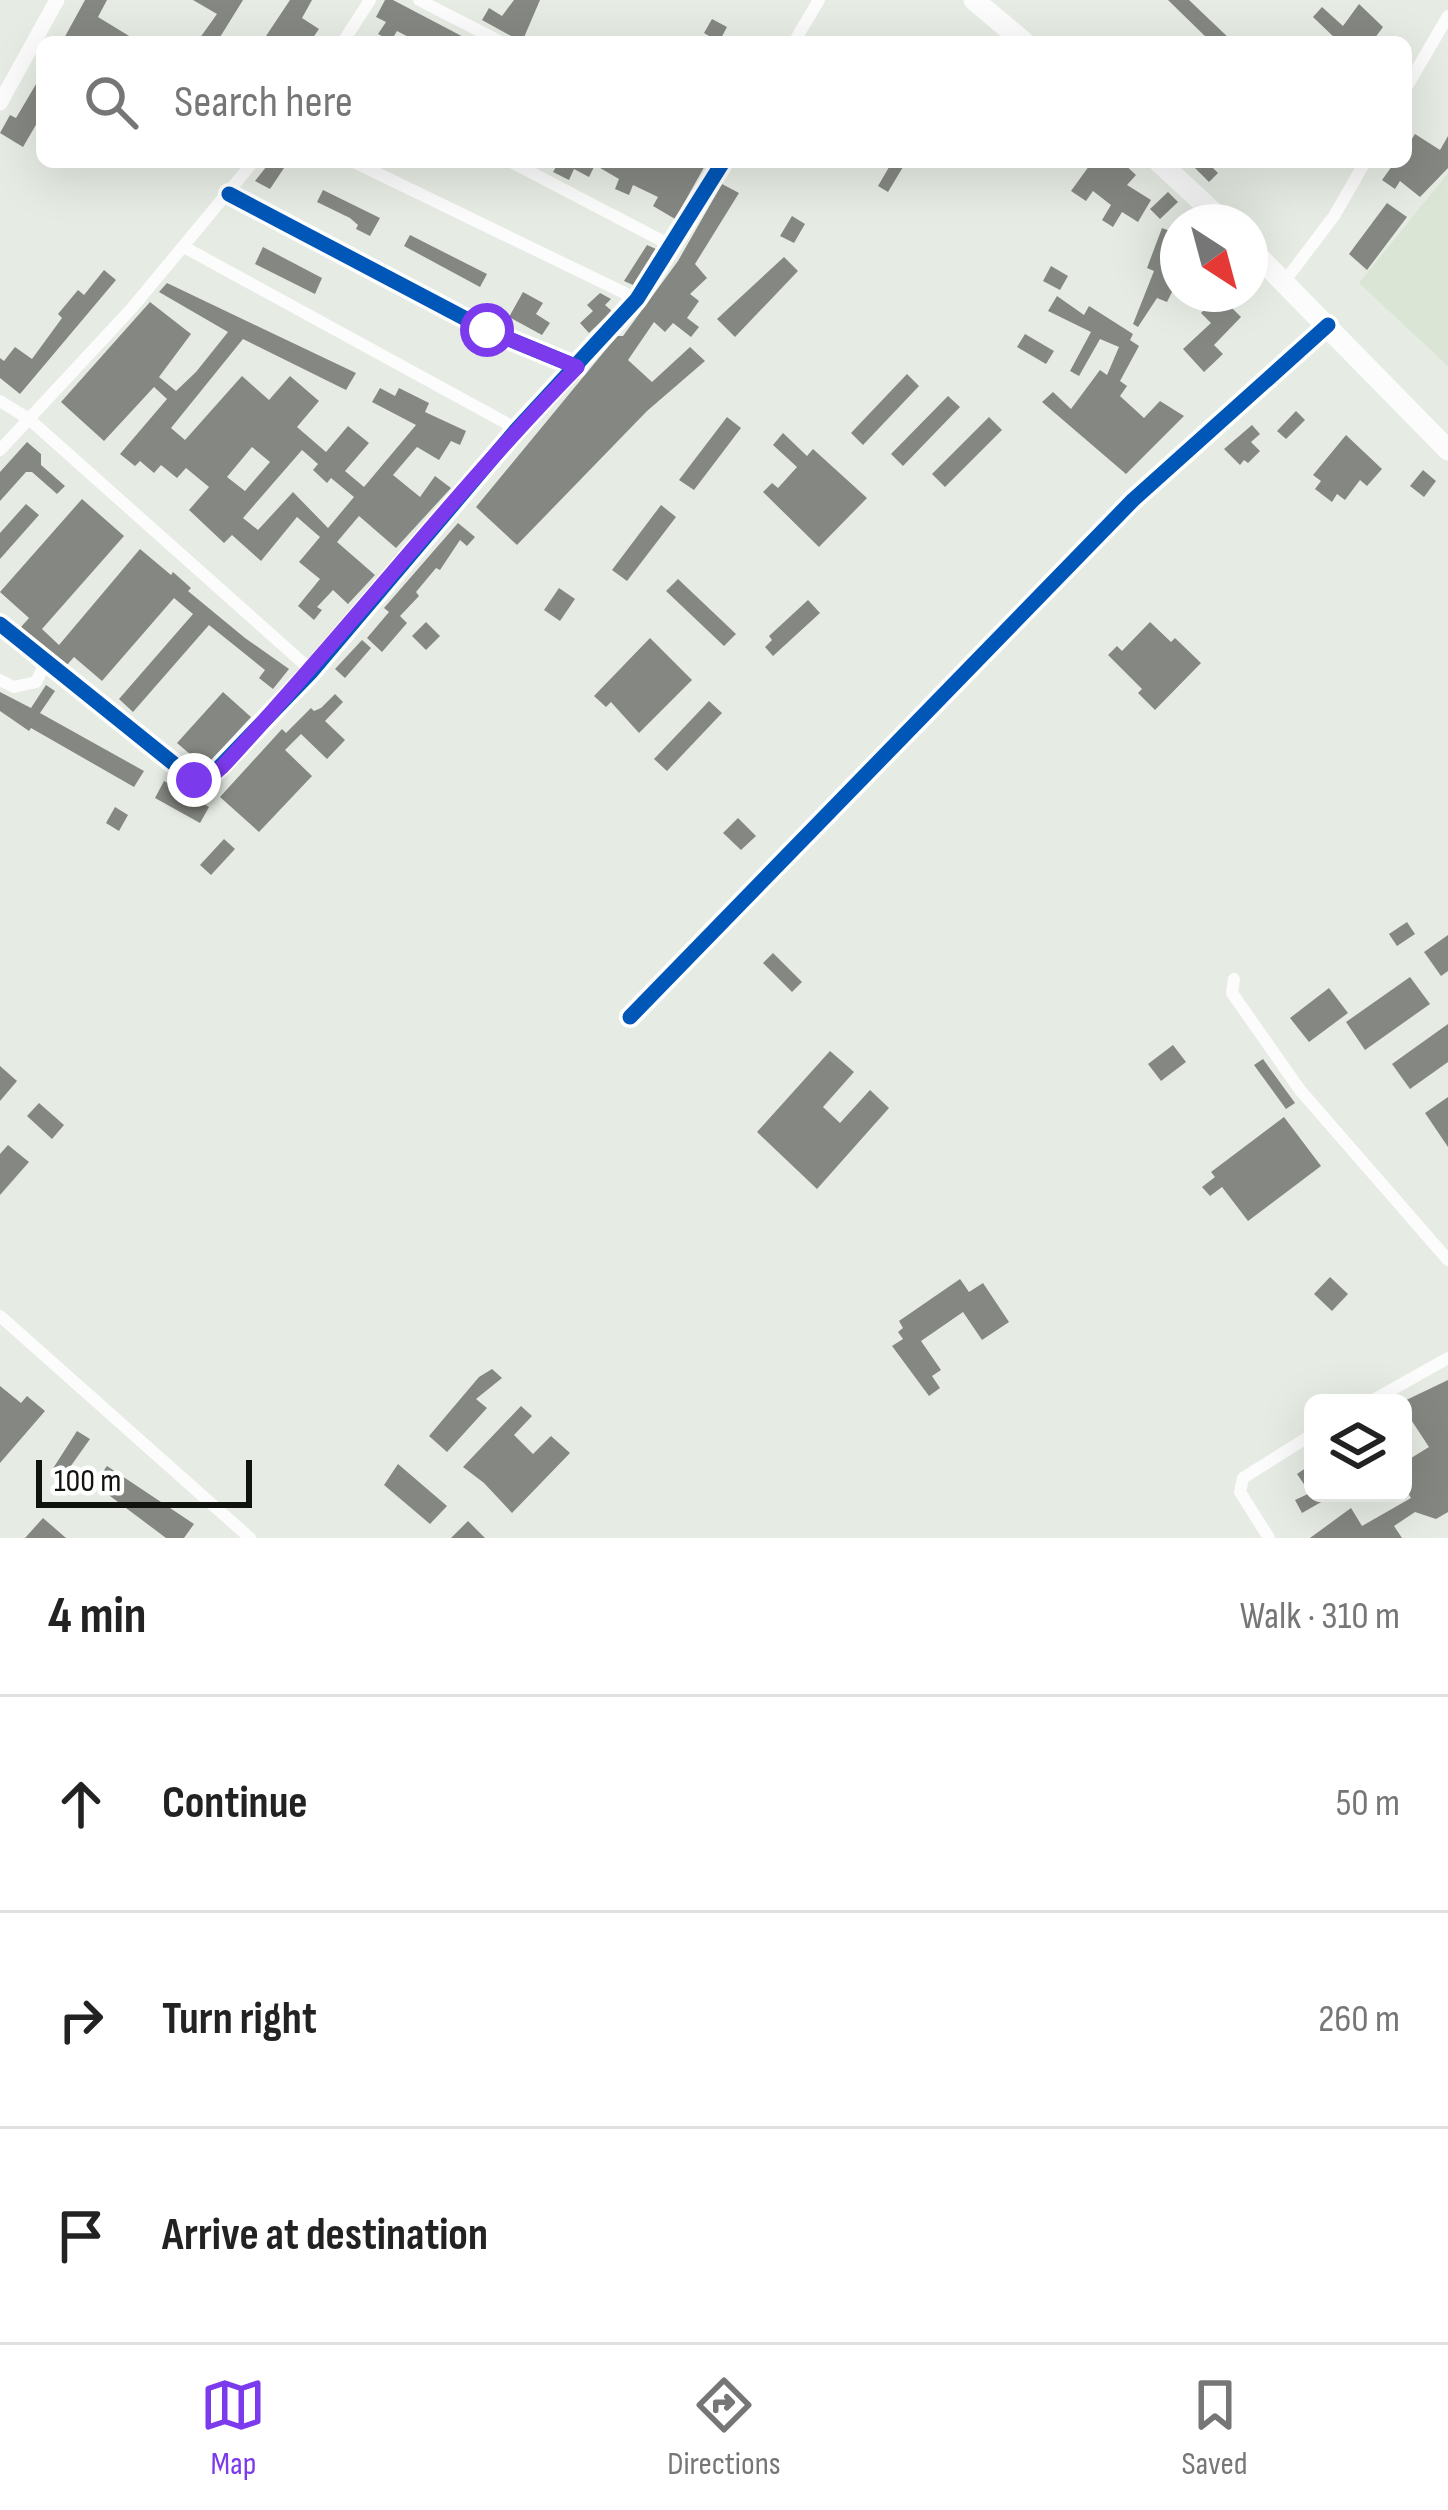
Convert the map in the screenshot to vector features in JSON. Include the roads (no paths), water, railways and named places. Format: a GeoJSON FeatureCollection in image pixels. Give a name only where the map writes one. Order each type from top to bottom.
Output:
{"type":"FeatureCollection","features":[{"type":"Feature","properties":{"kind":"highway"},"geometry":{"type":"LineString","coordinates":[[974,0],[1017,36]]}},
{"type":"Feature","properties":{"kind":"highway"},"geometry":{"type":"LineString","coordinates":[[1166,168],[1204,204]]}},
{"type":"Feature","properties":{"kind":"highway"},"geometry":{"type":"LineString","coordinates":[[1268,266],[1448,450]]}},
{"type":"Feature","properties":{"kind":"street"},"geometry":{"type":"LineString","coordinates":[[37,36],[57,0]]}},
{"type":"Feature","properties":{"kind":"street"},"geometry":{"type":"LineString","coordinates":[[347,36],[370,0]]}},
{"type":"Feature","properties":{"kind":"street"},"geometry":{"type":"LineString","coordinates":[[419,0],[489,36]]}},
{"type":"Feature","properties":{"kind":"street"},"geometry":{"type":"LineString","coordinates":[[798,36],[819,0]]}},
{"type":"Feature","properties":{"kind":"street"},"geometry":{"type":"LineString","coordinates":[[1412,78],[1448,16]]}},
{"type":"Feature","properties":{"kind":"street"},"geometry":{"type":"LineString","coordinates":[[0,103],[36,38]]}},
{"type":"Feature","properties":{"kind":"street"},"geometry":{"type":"LineString","coordinates":[[0,450],[184,247],[248,168]]}},
{"type":"Feature","properties":{"kind":"street"},"geometry":{"type":"LineString","coordinates":[[366,168],[637,299]]}},
{"type":"Feature","properties":{"kind":"street"},"geometry":{"type":"LineString","coordinates":[[522,168],[672,246]]}},
{"type":"Feature","properties":{"kind":"street"},"geometry":{"type":"LineString","coordinates":[[0,624],[194,780],[209,778],[312,671],[517,429],[637,299],[719,168]]}},
{"type":"Feature","properties":{"kind":"street"},"geometry":{"type":"LineString","coordinates":[[1284,282],[1334,216],[1362,168]]}},
{"type":"Feature","properties":{"kind":"street"},"geometry":{"type":"LineString","coordinates":[[229,194],[487,330],[577,367]]}},
{"type":"Feature","properties":{"kind":"street"},"geometry":{"type":"LineString","coordinates":[[184,247],[517,429]]}},
{"type":"Feature","properties":{"kind":"street"},"geometry":{"type":"LineString","coordinates":[[630,1016],[1132,500],[1328,325]]}},
{"type":"Feature","properties":{"kind":"street"},"geometry":{"type":"LineString","coordinates":[[0,401],[29,419],[312,671]]}},
{"type":"Feature","properties":{"kind":"street"},"geometry":{"type":"LineString","coordinates":[[0,680],[14,687],[36,682],[46,662]]}},
{"type":"Feature","properties":{"kind":"street"},"geometry":{"type":"LineString","coordinates":[[1234,980],[1232,993],[1300,1090],[1448,1260]]}},
{"type":"Feature","properties":{"kind":"street"},"geometry":{"type":"LineString","coordinates":[[0,1316],[250,1538]]}},
{"type":"Feature","properties":{"kind":"street"},"geometry":{"type":"LineString","coordinates":[[1384,1394],[1448,1358]]}},
{"type":"Feature","properties":{"kind":"street"},"geometry":{"type":"LineString","coordinates":[[1269,1538],[1240,1492],[1243,1478],[1304,1440]]}}]}
